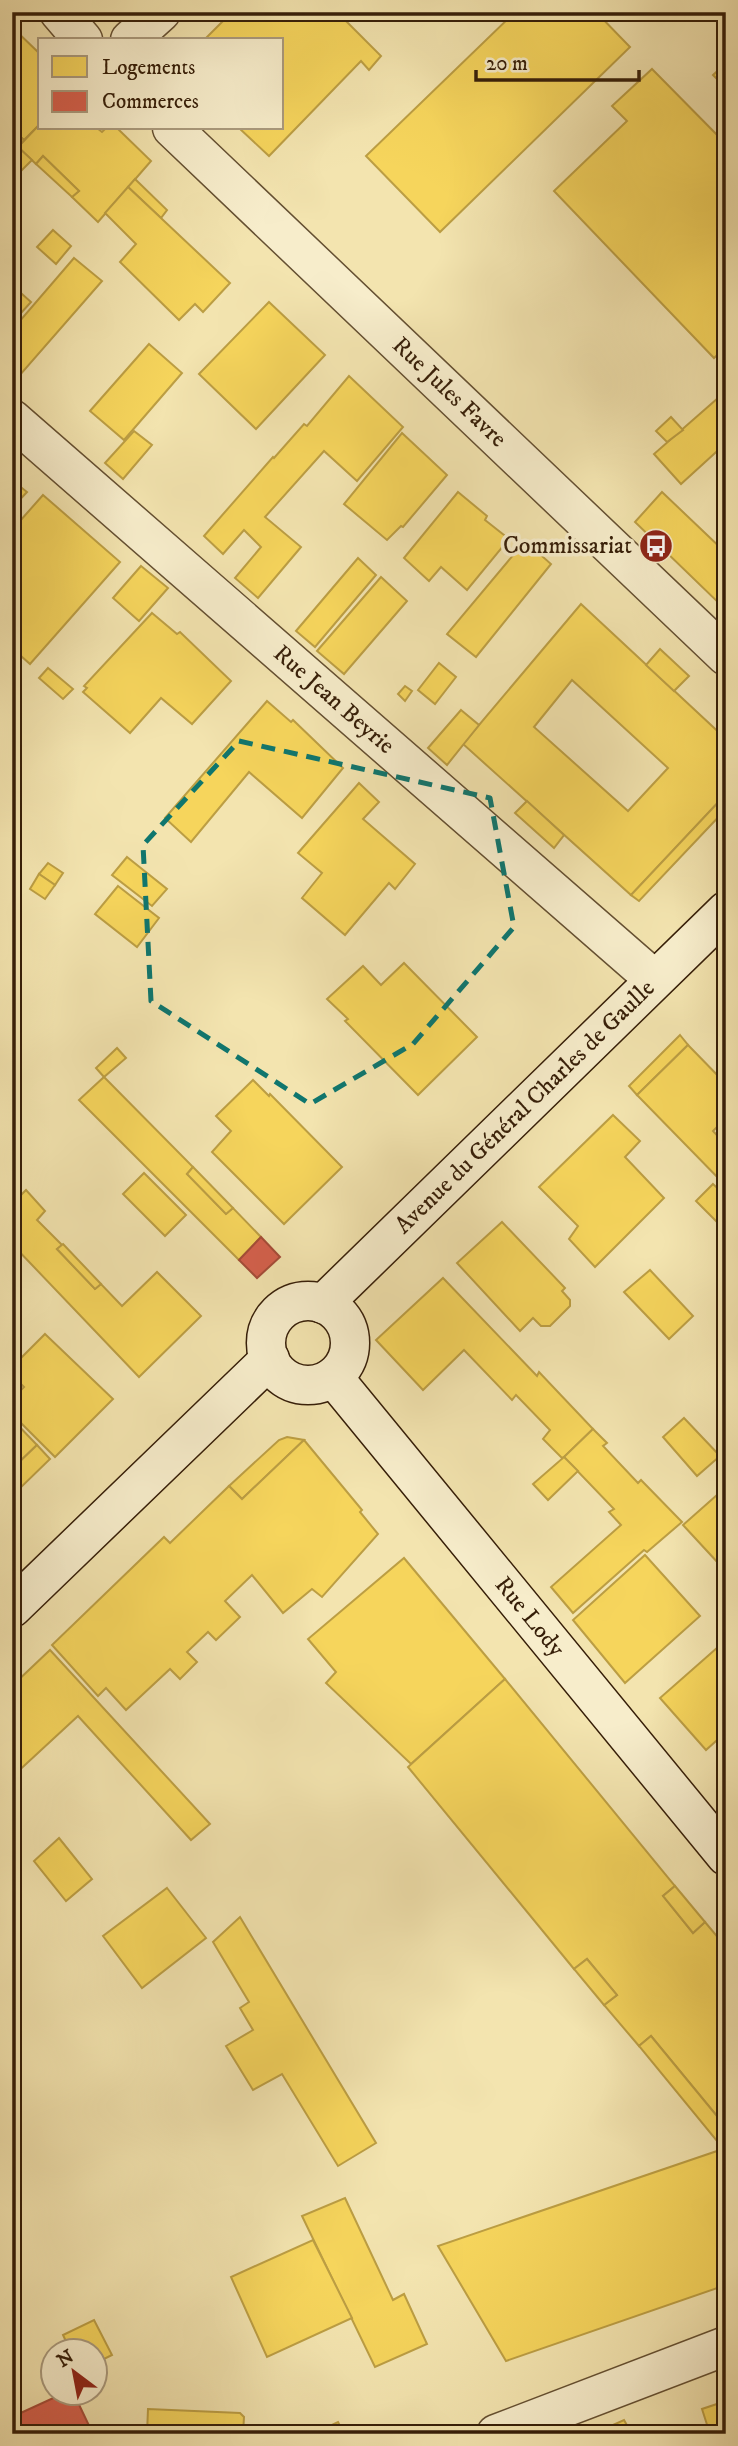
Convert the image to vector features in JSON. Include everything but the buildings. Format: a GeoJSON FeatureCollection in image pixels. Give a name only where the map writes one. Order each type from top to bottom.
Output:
{"type":"FeatureCollection","features":[{"type":"Feature","properties":{"kind":"street"},"geometry":{"type":"LineString","coordinates":[[59,12],[81,38]]}},
{"type":"Feature","properties":{"kind":"street"},"geometry":{"type":"LineString","coordinates":[[132,38],[161,12]]}},
{"type":"Feature","properties":{"kind":"street","name":"Rue Jules Favre"},"geometry":{"type":"LineString","coordinates":[[174,130],[726,656]]}},
{"type":"Feature","properties":{"kind":"street","name":"Rue Jean Beyrie"},"geometry":{"type":"LineString","coordinates":[[12,419],[654,979]]}},
{"type":"Feature","properties":{"kind":"street","name":"Avenue du Général Charles de Gaulle"},"geometry":{"type":"LineString","coordinates":[[323,1304],[726,911]]}},
{"type":"Feature","properties":{"kind":"street"},"geometry":{"type":"LineString","coordinates":[[309,1301],[323,1304],[341,1318],[349,1336],[350,1349],[346,1361],[328,1381],[303,1385],[290,1381],[279,1373],[266,1349],[272,1321],[295,1304],[309,1301]]}},
{"type":"Feature","properties":{"kind":"street"},"geometry":{"type":"LineString","coordinates":[[12,1608],[270,1359]]}},
{"type":"Feature","properties":{"kind":"street","name":"Rue Lody"},"geometry":{"type":"LineString","coordinates":[[333,1377],[726,1856]]}},
{"type":"Feature","properties":{"kind":"street"},"geometry":{"type":"LineString","coordinates":[[496,2434],[726,2346]]}},
{"type":"Feature","properties":{"kind":"highlighted area"},"geometry":{"type":"Polygon","coordinates":[[[239,741],[490,798],[514,927],[413,1044],[310,1104],[151,1001],[143,845],[239,741]]]}},
{"type":"Feature","properties":{"kind":"place","name":"Commissariat"},"geometry":{"type":"Point","coordinates":[656,546]}}]}
